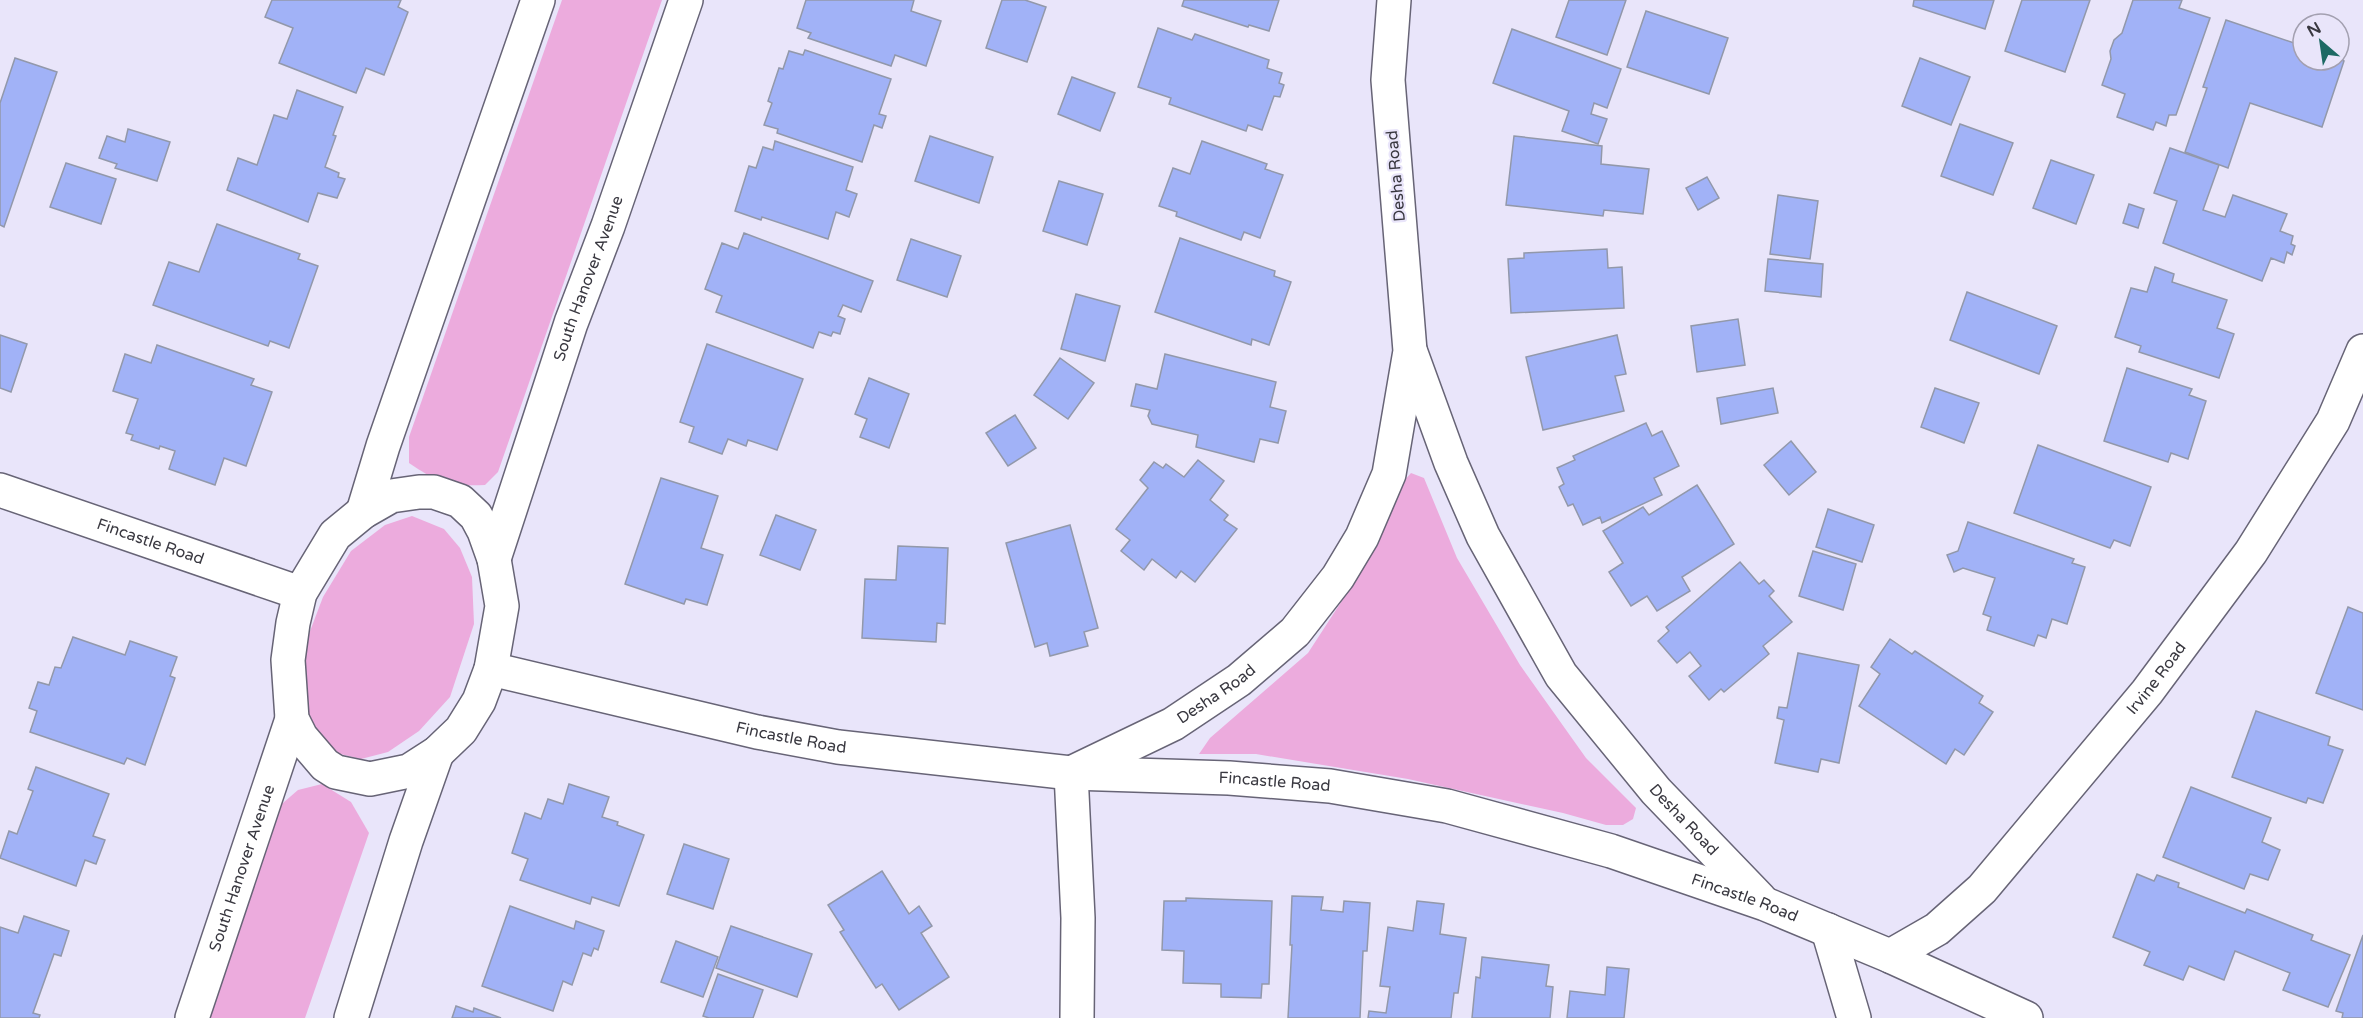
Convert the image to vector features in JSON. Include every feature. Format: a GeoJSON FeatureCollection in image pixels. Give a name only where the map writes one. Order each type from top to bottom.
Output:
{"type":"FeatureCollection","features":[{"type":"Feature","properties":{"kind":"street"},"geometry":{"type":"LineString","coordinates":[[363,512],[383,446],[538,0]]}},
{"type":"Feature","properties":{"kind":"street","name":"South Hanover Avenue"},"geometry":{"type":"LineString","coordinates":[[494,559],[571,323],[686,0]]}},
{"type":"Feature","properties":{"kind":"street","name":"Desha Road"},"geometry":{"type":"LineString","coordinates":[[1071,773],[1173,724],[1239,680],[1295,632],[1338,577],[1362,537],[1389,474],[1410,351],[1388,80],[1394,0]]}},
{"type":"Feature","properties":{"kind":"street","name":"Desha Road"},"geometry":{"type":"LineString","coordinates":[[1410,351],[1450,463],[1483,536],[1561,675],[1656,791],[1765,904]]}},
{"type":"Feature","properties":{"kind":"street","name":"Irvine Road"},"geometry":{"type":"LineString","coordinates":[[1890,956],[1937,929],[1982,889],[2147,692],[2251,552],[2333,421],[2363,351]]}},
{"type":"Feature","properties":{"kind":"street","name":"Fincastle Road"},"geometry":{"type":"LineString","coordinates":[[0,490],[300,593]]}},
{"type":"Feature","properties":{"kind":"street","name":"South Hanover Avenue"},"geometry":{"type":"LineString","coordinates":[[192,1018],[292,719],[288,660],[300,593],[334,535],[363,512],[391,496],[434,492],[453,498],[476,516],[494,559],[502,606],[491,669],[479,701],[461,730],[437,753],[409,771],[370,779],[336,772],[325,765],[301,737],[292,719]]}},
{"type":"Feature","properties":{"kind":"street","name":"Fincastle Road"},"geometry":{"type":"LineString","coordinates":[[491,669],[757,732],[827,745],[1071,773],[1229,778],[1330,786],[1447,807],[1611,851],[1765,904],[1890,956],[2026,1018]]}},
{"type":"Feature","properties":{"kind":"street","name":"South Hanover Avenue"},"geometry":{"type":"LineString","coordinates":[[351,1018],[406,841],[437,753]]}},
{"type":"Feature","properties":{"kind":"street"},"geometry":{"type":"LineString","coordinates":[[1071,773],[1078,918],[1077,1018]]}},
{"type":"Feature","properties":{"kind":"street"},"geometry":{"type":"LineString","coordinates":[[1828,930],[1854,1018]]}},
{"type":"Feature","properties":{"kind":"shaded area"},"geometry":{"type":"Polygon","coordinates":[[[562,0],[662,0],[498,472],[485,485],[453,484],[437,479],[409,463],[409,437],[562,0]]]}},
{"type":"Feature","properties":{"kind":"shaded area"},"geometry":{"type":"Polygon","coordinates":[[[1411,473],[1424,478],[1457,558],[1520,665],[1586,758],[1636,808],[1633,819],[1623,825],[1606,825],[1563,813],[1408,779],[1256,754],[1199,754],[1210,738],[1308,653],[1371,556],[1403,482],[1411,473]]]}},
{"type":"Feature","properties":{"kind":"shaded area"},"geometry":{"type":"Polygon","coordinates":[[[412,516],[444,529],[460,548],[472,577],[474,624],[450,697],[419,731],[388,752],[361,759],[336,753],[313,729],[303,697],[304,647],[323,597],[351,551],[385,525],[412,516]]]}},
{"type":"Feature","properties":{"kind":"shaded area"},"geometry":{"type":"Polygon","coordinates":[[[322,784],[351,802],[369,833],[305,1018],[204,1018],[276,809],[298,790],[322,784]]]}},
{"type":"Feature","properties":{"kind":"building"},"geometry":{"type":"Polygon","coordinates":[[[272,0],[401,0],[398,7],[408,12],[384,75],[366,68],[356,93],[279,63],[293,28],[265,17],[272,0]]]}},
{"type":"Feature","properties":{"kind":"building"},"geometry":{"type":"Polygon","coordinates":[[[806,0],[914,0],[911,11],[941,21],[926,66],[895,55],[891,66],[808,38],[811,33],[797,28],[806,0]]]}},
{"type":"Feature","properties":{"kind":"building"},"geometry":{"type":"Polygon","coordinates":[[[1002,0],[1025,0],[1046,7],[1027,62],[986,48],[1002,0]]]}},
{"type":"Feature","properties":{"kind":"building"},"geometry":{"type":"Polygon","coordinates":[[[1184,0],[1279,0],[1269,31],[1249,25],[1248,27],[1182,6],[1184,0]]]}},
{"type":"Feature","properties":{"kind":"building"},"geometry":{"type":"Polygon","coordinates":[[[1569,0],[1626,0],[1607,55],[1556,37],[1569,0]]]}},
{"type":"Feature","properties":{"kind":"building"},"geometry":{"type":"Polygon","coordinates":[[[1914,0],[1994,0],[1985,29],[1913,6],[1914,0]]]}},
{"type":"Feature","properties":{"kind":"building"},"geometry":{"type":"Polygon","coordinates":[[[2022,0],[2090,0],[2065,72],[2005,51],[2022,0]]]}},
{"type":"Feature","properties":{"kind":"building"},"geometry":{"type":"Polygon","coordinates":[[[2133,0],[2182,0],[2179,8],[2210,18],[2176,115],[2169,115],[2166,126],[2156,122],[2153,130],[2117,117],[2125,94],[2102,85],[2111,59],[2110,51],[2114,40],[2122,33],[2133,0]]]}},
{"type":"Feature","properties":{"kind":"building"},"geometry":{"type":"Polygon","coordinates":[[[1646,11],[1728,38],[1709,94],[1627,67],[1646,11]]]}},
{"type":"Feature","properties":{"kind":"building"},"geometry":{"type":"Polygon","coordinates":[[[2226,20],[2291,42],[2291,72],[2340,72],[2322,127],[2250,103],[2228,168],[2185,152],[2207,88],[2203,87],[2226,20]]]}},
{"type":"Feature","properties":{"kind":"building"},"geometry":{"type":"Polygon","coordinates":[[[1158,28],[1192,40],[1195,34],[1269,60],[1267,68],[1282,73],[1279,83],[1284,85],[1280,97],[1274,96],[1262,130],[1248,125],[1246,131],[1169,104],[1171,98],[1138,87],[1158,28]]]}},
{"type":"Feature","properties":{"kind":"building"},"geometry":{"type":"Polygon","coordinates":[[[1512,29],[1621,69],[1607,108],[1594,103],[1591,114],[1607,119],[1598,144],[1562,131],[1569,111],[1493,83],[1512,29]]]}},
{"type":"Feature","properties":{"kind":"building"},"geometry":{"type":"Polygon","coordinates":[[[805,50],[891,79],[879,114],[886,116],[882,128],[874,125],[862,162],[777,133],[778,129],[764,125],[772,103],[768,101],[779,68],[783,69],[789,51],[803,55],[805,50]]]}},
{"type":"Feature","properties":{"kind":"building"},"geometry":{"type":"Polygon","coordinates":[[[15,58],[57,72],[4,227],[0,225],[0,103],[15,58]]]}},
{"type":"Feature","properties":{"kind":"building"},"geometry":{"type":"Polygon","coordinates":[[[1920,58],[1970,77],[1951,125],[1902,106],[1920,58]]]}},
{"type":"Feature","properties":{"kind":"building"},"geometry":{"type":"Polygon","coordinates":[[[1072,77],[1115,93],[1100,131],[1058,114],[1072,77]]]}},
{"type":"Feature","properties":{"kind":"building"},"geometry":{"type":"Polygon","coordinates":[[[297,90],[343,107],[325,167],[339,173],[338,177],[345,179],[337,198],[318,193],[308,222],[227,190],[238,158],[257,165],[274,115],[287,119],[297,90]]]}},
{"type":"Feature","properties":{"kind":"building"},"geometry":{"type":"Polygon","coordinates":[[[1960,124],[2013,143],[1993,195],[1941,176],[1960,124]]]}},
{"type":"Feature","properties":{"kind":"building"},"geometry":{"type":"Polygon","coordinates":[[[128,129],[170,142],[157,181],[115,168],[117,164],[99,158],[107,136],[125,142],[128,129]]]}},
{"type":"Feature","properties":{"kind":"building"},"geometry":{"type":"Polygon","coordinates":[[[930,136],[993,157],[979,203],[915,181],[930,136]]]}},
{"type":"Feature","properties":{"kind":"building"},"geometry":{"type":"Polygon","coordinates":[[[1514,136],[1602,146],[1601,164],[1649,169],[1643,214],[1604,210],[1603,216],[1506,205],[1514,136]]]}},
{"type":"Feature","properties":{"kind":"building"},"geometry":{"type":"Polygon","coordinates":[[[775,141],[853,167],[846,190],[857,194],[849,217],[836,212],[828,239],[762,217],[761,220],[735,211],[749,166],[756,168],[763,147],[773,150],[775,141]]]}},
{"type":"Feature","properties":{"kind":"building"},"geometry":{"type":"Polygon","coordinates":[[[1202,141],[1267,164],[1265,169],[1283,175],[1260,238],[1244,232],[1241,240],[1176,216],[1177,212],[1159,206],[1173,168],[1190,174],[1202,141]]]}},
{"type":"Feature","properties":{"kind":"building"},"geometry":{"type":"Polygon","coordinates":[[[2170,148],[2219,165],[2203,210],[2225,217],[2233,195],[2287,214],[2280,231],[2293,236],[2291,244],[2295,246],[2292,255],[2287,252],[2284,263],[2271,258],[2262,281],[2163,243],[2177,201],[2154,193],[2170,148]]]}},
{"type":"Feature","properties":{"kind":"building"},"geometry":{"type":"Polygon","coordinates":[[[2051,160],[2094,175],[2076,224],[2033,208],[2051,160]]]}},
{"type":"Feature","properties":{"kind":"building"},"geometry":{"type":"Polygon","coordinates":[[[66,163],[116,179],[101,224],[50,207],[66,163]]]}},
{"type":"Feature","properties":{"kind":"building"},"geometry":{"type":"Polygon","coordinates":[[[1707,177],[1719,198],[1698,210],[1686,188],[1707,177]]]}},
{"type":"Feature","properties":{"kind":"building"},"geometry":{"type":"Polygon","coordinates":[[[1059,181],[1103,194],[1087,245],[1043,231],[1059,181]]]}},
{"type":"Feature","properties":{"kind":"building"},"geometry":{"type":"Polygon","coordinates":[[[1778,195],[1818,201],[1810,259],[1770,254],[1778,195]]]}},
{"type":"Feature","properties":{"kind":"building"},"geometry":{"type":"Polygon","coordinates":[[[2129,204],[2144,209],[2138,228],[2123,223],[2129,204]]]}},
{"type":"Feature","properties":{"kind":"building"},"geometry":{"type":"Polygon","coordinates":[[[217,224],[300,254],[298,259],[318,266],[289,348],[270,341],[268,346],[153,305],[169,262],[199,272],[217,224]]]}},
{"type":"Feature","properties":{"kind":"building"},"geometry":{"type":"Polygon","coordinates":[[[744,233],[873,281],[861,312],[843,305],[838,316],[845,319],[840,334],[833,332],[831,336],[819,332],[813,348],[716,312],[722,296],[705,289],[722,243],[738,249],[744,233]]]}},
{"type":"Feature","properties":{"kind":"building"},"geometry":{"type":"Polygon","coordinates":[[[1180,238],[1275,271],[1274,276],[1291,282],[1269,345],[1252,339],[1251,345],[1155,312],[1180,238]]]}},
{"type":"Feature","properties":{"kind":"building"},"geometry":{"type":"Polygon","coordinates":[[[911,239],[961,256],[947,297],[897,280],[911,239]]]}},
{"type":"Feature","properties":{"kind":"building"},"geometry":{"type":"Polygon","coordinates":[[[1607,249],[1608,268],[1622,267],[1624,308],[1511,313],[1508,259],[1524,258],[1524,253],[1607,249]]]}},
{"type":"Feature","properties":{"kind":"building"},"geometry":{"type":"Polygon","coordinates":[[[1768,259],[1823,264],[1821,297],[1765,291],[1768,259]]]}},
{"type":"Feature","properties":{"kind":"building"},"geometry":{"type":"Polygon","coordinates":[[[2155,267],[2174,274],[2172,282],[2227,300],[2217,328],[2234,334],[2219,378],[2139,352],[2141,346],[2115,337],[2131,288],[2147,292],[2155,267]]]}},
{"type":"Feature","properties":{"kind":"building"},"geometry":{"type":"Polygon","coordinates":[[[1967,292],[2057,326],[2039,374],[1950,340],[1967,292]]]}},
{"type":"Feature","properties":{"kind":"building"},"geometry":{"type":"Polygon","coordinates":[[[1076,294],[1120,306],[1105,361],[1061,349],[1076,294]]]}},
{"type":"Feature","properties":{"kind":"building"},"geometry":{"type":"Polygon","coordinates":[[[1738,319],[1745,365],[1697,372],[1691,326],[1738,319]]]}},
{"type":"Feature","properties":{"kind":"building"},"geometry":{"type":"Polygon","coordinates":[[[0,335],[27,344],[11,392],[0,388],[0,335]]]}},
{"type":"Feature","properties":{"kind":"building"},"geometry":{"type":"Polygon","coordinates":[[[1617,335],[1626,374],[1615,376],[1624,411],[1543,430],[1526,357],[1617,335]]]}},
{"type":"Feature","properties":{"kind":"building"},"geometry":{"type":"Polygon","coordinates":[[[707,344],[803,379],[777,450],[748,440],[746,446],[728,439],[722,454],[689,442],[694,427],[680,422],[707,344]]]}},
{"type":"Feature","properties":{"kind":"building"},"geometry":{"type":"Polygon","coordinates":[[[157,345],[254,379],[251,385],[272,392],[246,466],[224,458],[215,485],[169,469],[175,451],[160,446],[159,449],[131,440],[133,435],[126,433],[138,399],[113,391],[125,354],[151,363],[157,345]]]}},
{"type":"Feature","properties":{"kind":"building"},"geometry":{"type":"Polygon","coordinates":[[[1165,354],[1276,382],[1270,407],[1286,411],[1278,443],[1260,439],[1254,462],[1196,447],[1198,435],[1152,424],[1148,416],[1150,410],[1131,406],[1136,384],[1157,389],[1165,354]]]}},
{"type":"Feature","properties":{"kind":"building"},"geometry":{"type":"Polygon","coordinates":[[[1060,358],[1094,383],[1068,419],[1034,395],[1060,358]]]}},
{"type":"Feature","properties":{"kind":"building"},"geometry":{"type":"Polygon","coordinates":[[[2127,368],[2192,389],[2189,395],[2206,401],[2188,459],[2171,453],[2168,462],[2104,441],[2127,368]]]}},
{"type":"Feature","properties":{"kind":"building"},"geometry":{"type":"Polygon","coordinates":[[[869,378],[909,394],[889,448],[860,437],[867,419],[855,414],[869,378]]]}},
{"type":"Feature","properties":{"kind":"building"},"geometry":{"type":"Polygon","coordinates":[[[1773,388],[1778,413],[1721,424],[1717,398],[1773,388]]]}},
{"type":"Feature","properties":{"kind":"building"},"geometry":{"type":"Polygon","coordinates":[[[1935,388],[1979,403],[1964,443],[1921,427],[1935,388]]]}},
{"type":"Feature","properties":{"kind":"building"},"geometry":{"type":"Polygon","coordinates":[[[1015,415],[1036,448],[1008,466],[986,433],[1015,415]]]}},
{"type":"Feature","properties":{"kind":"building"},"geometry":{"type":"Polygon","coordinates":[[[1646,423],[1652,436],[1662,431],[1679,466],[1654,478],[1662,495],[1602,523],[1600,517],[1583,525],[1573,504],[1568,506],[1559,487],[1564,484],[1557,468],[1575,460],[1573,456],[1646,423]]]}},
{"type":"Feature","properties":{"kind":"building"},"geometry":{"type":"Polygon","coordinates":[[[1791,441],[1816,472],[1789,495],[1764,465],[1791,441]]]}},
{"type":"Feature","properties":{"kind":"building"},"geometry":{"type":"Polygon","coordinates":[[[2038,445],[2151,487],[2130,546],[2114,540],[2110,548],[2014,513],[2038,445]]]}},
{"type":"Feature","properties":{"kind":"building"},"geometry":{"type":"Polygon","coordinates":[[[1198,460],[1224,481],[1210,500],[1228,515],[1224,520],[1237,529],[1195,582],[1181,571],[1176,578],[1152,559],[1144,570],[1121,551],[1130,540],[1116,529],[1148,488],[1140,480],[1154,462],[1163,468],[1166,464],[1184,477],[1198,460]]]}},
{"type":"Feature","properties":{"kind":"building"},"geometry":{"type":"Polygon","coordinates":[[[661,478],[718,496],[701,548],[723,555],[707,605],[686,599],[684,604],[625,584],[661,478]]]}},
{"type":"Feature","properties":{"kind":"building"},"geometry":{"type":"Polygon","coordinates":[[[1697,485],[1734,544],[1682,577],[1690,591],[1657,611],[1647,596],[1631,606],[1609,572],[1623,563],[1603,531],[1643,507],[1649,515],[1697,485]]]}},
{"type":"Feature","properties":{"kind":"building"},"geometry":{"type":"Polygon","coordinates":[[[1828,509],[1874,525],[1862,562],[1816,547],[1828,509]]]}},
{"type":"Feature","properties":{"kind":"building"},"geometry":{"type":"Polygon","coordinates":[[[776,515],[816,530],[800,570],[760,555],[776,515]]]}},
{"type":"Feature","properties":{"kind":"building"},"geometry":{"type":"Polygon","coordinates":[[[1968,522],[2074,559],[2072,563],[2085,567],[2067,624],[2052,619],[2046,638],[2038,635],[2034,646],[1987,630],[1991,617],[1983,614],[1995,578],[1963,568],[1954,572],[1947,555],[1958,551],[1968,522]]]}},
{"type":"Feature","properties":{"kind":"building"},"geometry":{"type":"Polygon","coordinates":[[[1070,525],[1098,628],[1084,632],[1088,646],[1050,656],[1047,643],[1035,647],[1006,543],[1070,525]]]}},
{"type":"Feature","properties":{"kind":"building"},"geometry":{"type":"Polygon","coordinates":[[[898,546],[948,548],[945,624],[937,623],[936,642],[862,638],[865,579],[896,580],[898,546]]]}},
{"type":"Feature","properties":{"kind":"building"},"geometry":{"type":"Polygon","coordinates":[[[1813,551],[1856,564],[1843,610],[1799,596],[1813,551]]]}},
{"type":"Feature","properties":{"kind":"building"},"geometry":{"type":"Polygon","coordinates":[[[1740,562],[1759,584],[1764,580],[1774,591],[1769,596],[1792,622],[1763,646],[1769,654],[1724,692],[1721,689],[1709,700],[1689,676],[1701,666],[1690,652],[1677,663],[1658,641],[1669,631],[1666,627],[1740,562]]]}},
{"type":"Feature","properties":{"kind":"building"},"geometry":{"type":"Polygon","coordinates":[[[2348,607],[2363,613],[2363,710],[2316,693],[2348,607]]]}},
{"type":"Feature","properties":{"kind":"building"},"geometry":{"type":"Polygon","coordinates":[[[73,637],[125,655],[130,641],[177,657],[170,676],[175,678],[145,765],[127,758],[124,764],[30,732],[37,711],[29,708],[38,682],[49,685],[55,667],[61,668],[73,637]]]}},
{"type":"Feature","properties":{"kind":"building"},"geometry":{"type":"Polygon","coordinates":[[[1890,639],[1912,654],[1915,651],[1983,696],[1979,703],[1993,712],[1964,755],[1955,749],[1946,764],[1859,706],[1880,674],[1871,667],[1890,639]]]}},
{"type":"Feature","properties":{"kind":"building"},"geometry":{"type":"Polygon","coordinates":[[[1798,653],[1859,665],[1839,763],[1821,759],[1818,772],[1775,763],[1784,720],[1777,718],[1779,707],[1787,708],[1798,653]]]}},
{"type":"Feature","properties":{"kind":"building"},"geometry":{"type":"Polygon","coordinates":[[[2256,711],[2330,737],[2328,745],[2343,750],[2323,803],[2308,798],[2306,803],[2232,777],[2256,711]]]}},
{"type":"Feature","properties":{"kind":"building"},"geometry":{"type":"Polygon","coordinates":[[[36,767],[109,794],[93,836],[105,840],[96,864],[85,860],[76,886],[0,858],[9,831],[17,834],[33,791],[28,789],[36,767]]]}},
{"type":"Feature","properties":{"kind":"building"},"geometry":{"type":"Polygon","coordinates":[[[569,784],[609,797],[602,817],[644,835],[619,906],[592,897],[590,904],[520,880],[528,859],[512,853],[525,813],[541,819],[548,799],[563,804],[569,784]]]}},
{"type":"Feature","properties":{"kind":"building"},"geometry":{"type":"Polygon","coordinates":[[[2191,787],[2271,818],[2262,842],[2280,850],[2268,880],[2250,874],[2244,889],[2163,857],[2191,787]]]}},
{"type":"Feature","properties":{"kind":"building"},"geometry":{"type":"Polygon","coordinates":[[[684,844],[729,859],[713,909],[667,894],[684,844]]]}},
{"type":"Feature","properties":{"kind":"building"},"geometry":{"type":"Polygon","coordinates":[[[882,871],[909,914],[919,906],[932,926],[921,933],[949,977],[899,1010],[882,984],[876,988],[840,932],[844,930],[828,905],[882,871]]]}},
{"type":"Feature","properties":{"kind":"building"},"geometry":{"type":"Polygon","coordinates":[[[2137,874],[2154,881],[2157,875],[2179,883],[2178,887],[2245,913],[2247,909],[2313,935],[2311,940],[2350,955],[2328,1007],[2283,990],[2290,973],[2235,951],[2224,980],[2189,966],[2183,980],[2144,965],[2150,952],[2113,937],[2137,874]]]}},
{"type":"Feature","properties":{"kind":"building"},"geometry":{"type":"Polygon","coordinates":[[[1292,896],[1323,897],[1321,910],[1343,912],[1344,901],[1370,903],[1367,951],[1363,951],[1360,1018],[1288,1018],[1292,896]]]}},
{"type":"Feature","properties":{"kind":"building"},"geometry":{"type":"Polygon","coordinates":[[[1186,898],[1272,901],[1269,984],[1262,984],[1261,998],[1221,997],[1221,984],[1183,983],[1184,951],[1162,950],[1164,901],[1186,901],[1186,898]]]}},
{"type":"Feature","properties":{"kind":"building"},"geometry":{"type":"Polygon","coordinates":[[[1417,901],[1444,904],[1440,934],[1466,938],[1458,993],[1454,993],[1451,1018],[1368,1018],[1369,1011],[1386,1013],[1390,987],[1380,986],[1388,927],[1413,931],[1417,901]]]}},
{"type":"Feature","properties":{"kind":"building"},"geometry":{"type":"Polygon","coordinates":[[[510,906],[574,929],[576,921],[604,931],[598,950],[594,948],[591,956],[583,953],[572,985],[563,981],[553,1011],[482,986],[510,906]]]}},
{"type":"Feature","properties":{"kind":"building"},"geometry":{"type":"Polygon","coordinates":[[[24,916],[69,931],[61,956],[54,954],[33,1013],[40,1015],[39,1018],[0,1018],[0,927],[18,933],[24,916]]]}},
{"type":"Feature","properties":{"kind":"building"},"geometry":{"type":"Polygon","coordinates":[[[731,926],[812,954],[797,997],[716,968],[731,926]]]}},
{"type":"Feature","properties":{"kind":"building"},"geometry":{"type":"Polygon","coordinates":[[[2363,935],[2363,1018],[2342,1018],[2343,1013],[2336,1011],[2363,935]]]}},
{"type":"Feature","properties":{"kind":"building"},"geometry":{"type":"Polygon","coordinates":[[[676,941],[718,957],[703,997],[661,982],[676,941]]]}},
{"type":"Feature","properties":{"kind":"building"},"geometry":{"type":"Polygon","coordinates":[[[1482,957],[1549,965],[1546,986],[1553,987],[1550,1018],[1472,1018],[1476,977],[1480,978],[1482,957]]]}},
{"type":"Feature","properties":{"kind":"building"},"geometry":{"type":"Polygon","coordinates":[[[1607,967],[1629,969],[1624,1018],[1567,1018],[1570,991],[1605,995],[1607,967]]]}},
{"type":"Feature","properties":{"kind":"building"},"geometry":{"type":"Polygon","coordinates":[[[718,974],[763,990],[753,1018],[703,1016],[718,974]]]}},
{"type":"Feature","properties":{"kind":"building"},"geometry":{"type":"Polygon","coordinates":[[[456,1006],[473,1012],[474,1008],[501,1018],[452,1018],[456,1006]]]}}]}
